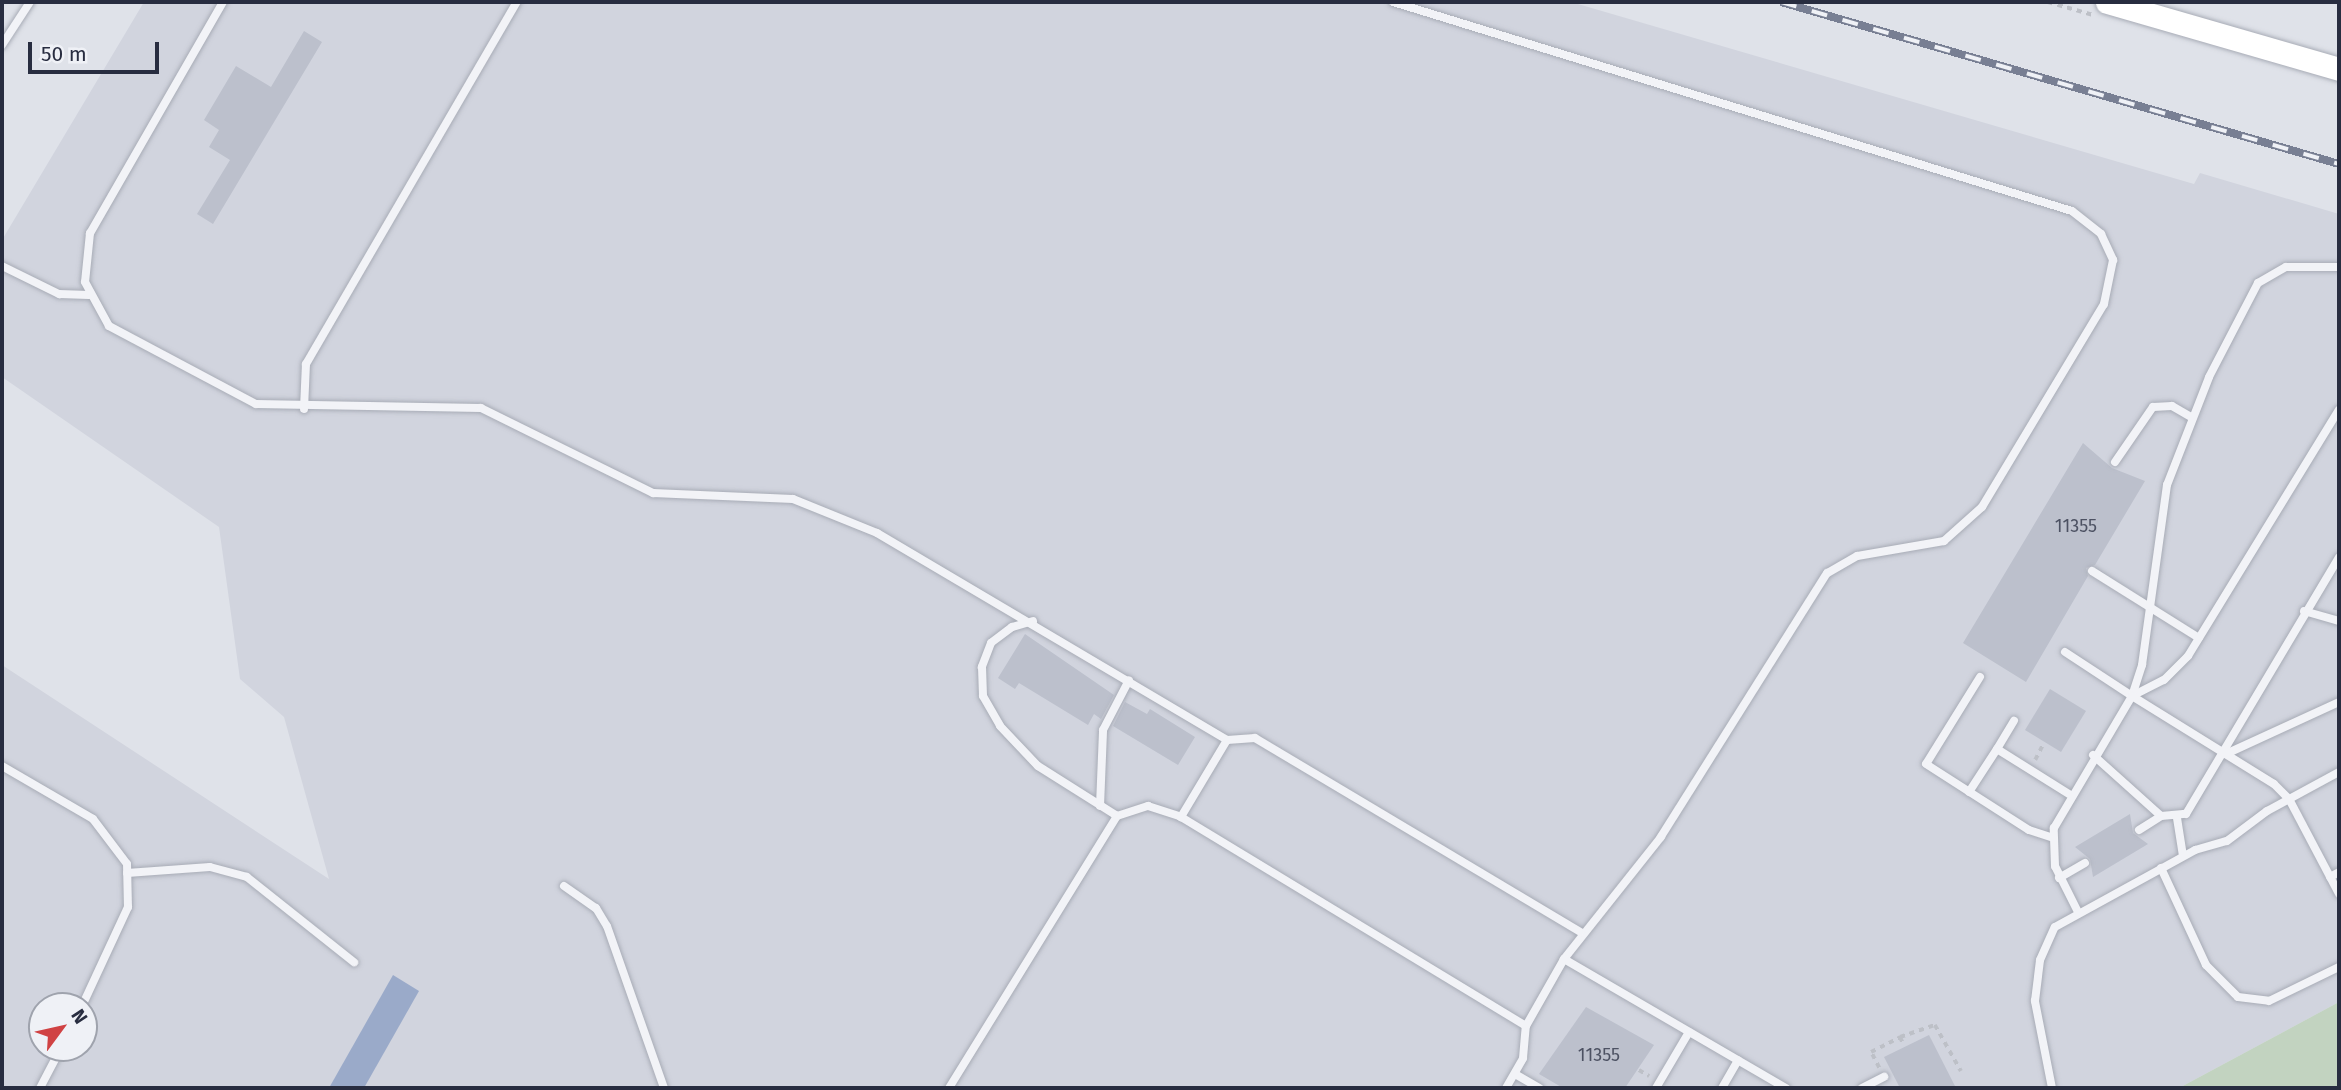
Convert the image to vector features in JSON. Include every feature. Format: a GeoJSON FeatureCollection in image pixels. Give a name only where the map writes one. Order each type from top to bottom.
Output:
{"type":"FeatureCollection","features":[{"type":"Feature","properties":{"kind":"street"},"geometry":{"type":"LineString","coordinates":[[2107,2],[2339,69]]}},
{"type":"Feature","properties":{"kind":"lane"},"geometry":{"type":"LineString","coordinates":[[2,46],[30,2]]}},
{"type":"Feature","properties":{"kind":"lane"},"geometry":{"type":"LineString","coordinates":[[223,2],[90,233],[84,269],[89,295],[109,326],[208,383],[256,404],[304,409],[481,408],[653,493],[760,493],[830,513],[1033,621],[1227,740],[1255,738],[1581,932]]}},
{"type":"Feature","properties":{"kind":"lane"},"geometry":{"type":"LineString","coordinates":[[304,409],[306,364],[517,2]]}},
{"type":"Feature","properties":{"kind":"lane"},"geometry":{"type":"LineString","coordinates":[[1393,2],[2073,211],[2101,234],[2113,260],[2104,304],[1982,507],[1944,541],[1857,556],[1826,573],[1661,837],[1581,932],[1564,959],[1526,1026],[1515,1074],[1506,1088]]}},
{"type":"Feature","properties":{"kind":"lane"},"geometry":{"type":"LineString","coordinates":[[2,266],[59,294],[89,295]]}},
{"type":"Feature","properties":{"kind":"lane"},"geometry":{"type":"LineString","coordinates":[[2078,912],[2059,878],[2053,838],[2069,794],[2132,696],[2167,485],[2191,417],[2258,283],[2286,267],[2339,267]]}},
{"type":"Feature","properties":{"kind":"lane"},"geometry":{"type":"LineString","coordinates":[[2115,462],[2153,407],[2172,406],[2191,417]]}},
{"type":"Feature","properties":{"kind":"lane"},"geometry":{"type":"LineString","coordinates":[[2132,696],[2175,672],[2199,638],[2339,410]]}},
{"type":"Feature","properties":{"kind":"lane"},"geometry":{"type":"LineString","coordinates":[[2093,755],[2161,816],[2177,818],[2196,803],[2228,752],[2304,611],[2339,557]]}},
{"type":"Feature","properties":{"kind":"lane"},"geometry":{"type":"LineString","coordinates":[[2092,571],[2199,638]]}},
{"type":"Feature","properties":{"kind":"lane"},"geometry":{"type":"LineString","coordinates":[[2304,611],[2339,621]]}},
{"type":"Feature","properties":{"kind":"lane"},"geometry":{"type":"LineString","coordinates":[[1033,621],[1012,626],[991,643],[982,667],[983,696],[1016,746],[1100,807],[1117,816]]}},
{"type":"Feature","properties":{"kind":"lane"},"geometry":{"type":"LineString","coordinates":[[2065,652],[2132,696],[2228,752],[2289,799],[2339,894]]}},
{"type":"Feature","properties":{"kind":"lane"},"geometry":{"type":"LineString","coordinates":[[1980,677],[1926,764],[1969,792],[2053,838]]}},
{"type":"Feature","properties":{"kind":"lane"},"geometry":{"type":"LineString","coordinates":[[1100,807],[1102,730],[1129,680]]}},
{"type":"Feature","properties":{"kind":"lane"},"geometry":{"type":"LineString","coordinates":[[2228,752],[2339,702]]}},
{"type":"Feature","properties":{"kind":"lane"},"geometry":{"type":"LineString","coordinates":[[1969,792],[2014,721]]}},
{"type":"Feature","properties":{"kind":"lane"},"geometry":{"type":"LineString","coordinates":[[1181,817],[1227,740]]}},
{"type":"Feature","properties":{"kind":"lane"},"geometry":{"type":"LineString","coordinates":[[1997,748],[2069,794]]}},
{"type":"Feature","properties":{"kind":"lane"},"geometry":{"type":"LineString","coordinates":[[2,766],[93,819],[121,851],[127,873],[128,907],[89,992]]}},
{"type":"Feature","properties":{"kind":"lane"},"geometry":{"type":"LineString","coordinates":[[2052,1088],[2038,1026],[2036,978],[2047,938],[2078,912],[2183,856],[2227,841],[2289,799],[2339,772]]}},
{"type":"Feature","properties":{"kind":"lane"},"geometry":{"type":"LineString","coordinates":[[949,1088],[1117,816],[1148,806],[1181,817],[1526,1026]]}},
{"type":"Feature","properties":{"kind":"lane"},"geometry":{"type":"LineString","coordinates":[[2139,830],[2161,816]]}},
{"type":"Feature","properties":{"kind":"lane"},"geometry":{"type":"LineString","coordinates":[[2177,818],[2183,856]]}},
{"type":"Feature","properties":{"kind":"lane"},"geometry":{"type":"LineString","coordinates":[[2059,878],[2085,863]]}},
{"type":"Feature","properties":{"kind":"lane"},"geometry":{"type":"LineString","coordinates":[[127,873],[210,867],[247,877],[354,962]]}},
{"type":"Feature","properties":{"kind":"lane"},"geometry":{"type":"LineString","coordinates":[[2161,868],[2206,965],[2238,996],[2269,1001],[2339,967]]}},
{"type":"Feature","properties":{"kind":"lane"},"geometry":{"type":"LineString","coordinates":[[2330,877],[2339,872]]}},
{"type":"Feature","properties":{"kind":"lane"},"geometry":{"type":"LineString","coordinates":[[564,886],[596,908],[607,926],[664,1088]]}},
{"type":"Feature","properties":{"kind":"lane"},"geometry":{"type":"LineString","coordinates":[[1564,959],[1786,1088]]}},
{"type":"Feature","properties":{"kind":"lane"},"geometry":{"type":"LineString","coordinates":[[1656,1088],[1689,1032]]}},
{"type":"Feature","properties":{"kind":"lane"},"geometry":{"type":"LineString","coordinates":[[1721,1088],[1738,1060]]}},
{"type":"Feature","properties":{"kind":"lane"},"geometry":{"type":"LineString","coordinates":[[40,1088],[54,1062]]}},
{"type":"Feature","properties":{"kind":"lane"},"geometry":{"type":"LineString","coordinates":[[1515,1074],[1539,1088]]}},
{"type":"Feature","properties":{"kind":"lane"},"geometry":{"type":"LineString","coordinates":[[1862,1088],[1884,1077]]}},
{"type":"Feature","properties":{"kind":"path"},"geometry":{"type":"LineString","coordinates":[[1871,1052],[1900,1037],[1934,1025],[1961,1071]]}},
{"type":"Feature","properties":{"kind":"path"},"geometry":{"type":"LineString","coordinates":[[1900,1037],[1903,1043]]}},
{"type":"Feature","properties":{"kind":"path"},"geometry":{"type":"LineString","coordinates":[[1639,1070],[1652,1078]]}},
{"type":"Feature","properties":{"kind":"shaded area"},"geometry":{"type":"Polygon","coordinates":[[[144,2],[1571,2],[2194,184],[2200,173],[2339,214],[2339,1002],[2179,1088],[2,1088],[2,665],[329,879],[284,717],[240,679],[219,527],[2,377],[2,240],[144,2]]]}},
{"type":"Feature","properties":{"kind":"green space"},"geometry":{"type":"Polygon","coordinates":[[[2339,1002],[2339,1088],[2179,1088],[2339,1002]]]}},
{"type":"Feature","properties":{"kind":"water"},"geometry":{"type":"Polygon","coordinates":[[[393,975],[419,991],[364,1088],[329,1088],[393,975]]]}},
{"type":"Feature","properties":{"kind":"building"},"geometry":{"type":"Polygon","coordinates":[[[304,31],[322,42],[213,224],[197,214],[230,160],[209,147],[219,130],[204,120],[236,66],[271,87],[304,31]]]}},
{"type":"Feature","properties":{"kind":"building"},"geometry":{"type":"Polygon","coordinates":[[[2083,443],[2112,468],[2145,481],[2095,565],[2086,568],[2088,576],[2026,682],[1963,643],[2083,443]]]}},
{"type":"Feature","properties":{"kind":"building"},"geometry":{"type":"Polygon","coordinates":[[[1025,634],[1114,695],[1101,719],[1094,714],[1088,725],[1019,683],[1015,689],[998,678],[1025,634]]]}},
{"type":"Feature","properties":{"kind":"building"},"geometry":{"type":"Polygon","coordinates":[[[2050,689],[2086,711],[2061,752],[2025,730],[2050,689]]]}},
{"type":"Feature","properties":{"kind":"building"},"geometry":{"type":"Polygon","coordinates":[[[1125,702],[1147,714],[1150,709],[1195,737],[1178,765],[1113,726],[1125,702]]]}},
{"type":"Feature","properties":{"kind":"building"},"geometry":{"type":"Polygon","coordinates":[[[2130,814],[2133,833],[2148,844],[2093,877],[2090,859],[2075,847],[2130,814]]]}},
{"type":"Feature","properties":{"kind":"building"},"geometry":{"type":"Polygon","coordinates":[[[1586,1007],[1654,1045],[1625,1088],[1563,1088],[1539,1074],[1586,1007]]]}},
{"type":"Feature","properties":{"kind":"building"},"geometry":{"type":"Polygon","coordinates":[[[1929,1035],[1956,1088],[1900,1088],[1884,1057],[1929,1035]]]}},
{"type":"Feature","properties":{"kind":"railway"},"geometry":{"type":"LineString","coordinates":[[1781,2],[2339,164]]}}]}
